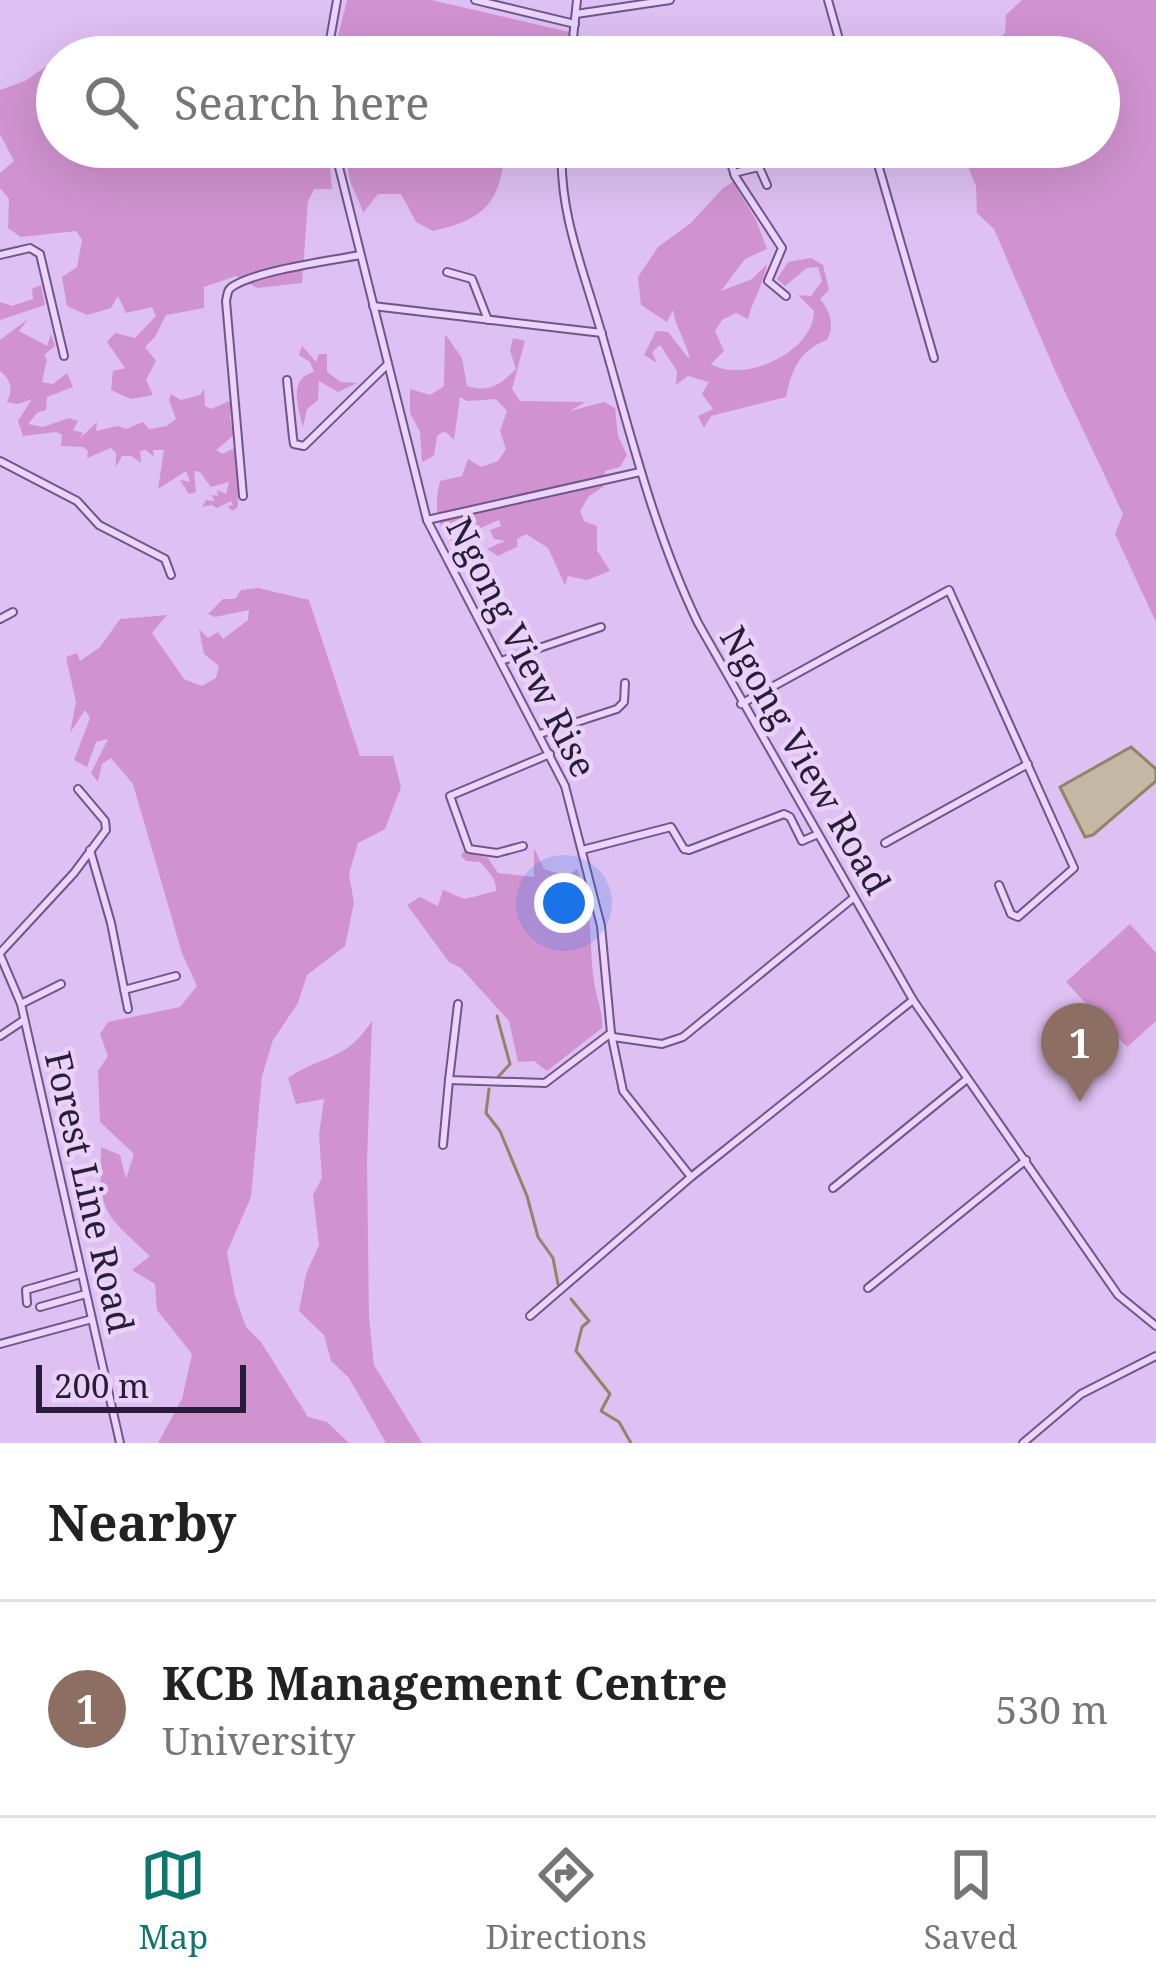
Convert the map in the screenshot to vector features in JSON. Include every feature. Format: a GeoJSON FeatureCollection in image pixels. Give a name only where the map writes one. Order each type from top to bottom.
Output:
{"type":"FeatureCollection","features":[{"type":"Feature","properties":{"kind":"street"},"geometry":{"type":"LineString","coordinates":[[331,36],[337,0]]}},
{"type":"Feature","properties":{"kind":"street"},"geometry":{"type":"LineString","coordinates":[[475,0],[574,25]]}},
{"type":"Feature","properties":{"kind":"street"},"geometry":{"type":"LineString","coordinates":[[573,36],[577,0]]}},
{"type":"Feature","properties":{"kind":"street"},"geometry":{"type":"LineString","coordinates":[[576,14],[670,0]]}},
{"type":"Feature","properties":{"kind":"street"},"geometry":{"type":"LineString","coordinates":[[828,0],[838,36]]}},
{"type":"Feature","properties":{"kind":"street","name":"Ngong View Rise"},"geometry":{"type":"LineString","coordinates":[[339,168],[427,520],[565,786],[604,948],[612,1035],[623,1090],[692,1178]]}},
{"type":"Feature","properties":{"kind":"street","name":"Ngong View Road"},"geometry":{"type":"LineString","coordinates":[[563,168],[566,211],[677,578],[741,704],[913,1000],[1118,1295],[1156,1326]]}},
{"type":"Feature","properties":{"kind":"street"},"geometry":{"type":"LineString","coordinates":[[732,168],[782,248],[768,281],[787,296]]}},
{"type":"Feature","properties":{"kind":"street"},"geometry":{"type":"LineString","coordinates":[[734,173],[755,168]]}},
{"type":"Feature","properties":{"kind":"street"},"geometry":{"type":"LineString","coordinates":[[759,168],[767,184]]}},
{"type":"Feature","properties":{"kind":"street"},"geometry":{"type":"LineString","coordinates":[[879,168],[934,358]]}},
{"type":"Feature","properties":{"kind":"street"},"geometry":{"type":"LineString","coordinates":[[0,255],[30,248],[40,254],[64,356]]}},
{"type":"Feature","properties":{"kind":"street"},"geometry":{"type":"LineString","coordinates":[[243,496],[226,301],[229,291],[233,285],[256,278],[360,255]]}},
{"type":"Feature","properties":{"kind":"street"},"geometry":{"type":"LineString","coordinates":[[448,272],[472,279],[488,320]]}},
{"type":"Feature","properties":{"kind":"street"},"geometry":{"type":"LineString","coordinates":[[373,306],[602,333]]}},
{"type":"Feature","properties":{"kind":"street"},"geometry":{"type":"LineString","coordinates":[[287,380],[292,438],[294,444],[304,446],[388,364]]}},
{"type":"Feature","properties":{"kind":"street"},"geometry":{"type":"LineString","coordinates":[[0,461],[77,501],[99,525],[165,559],[171,575]]}},
{"type":"Feature","properties":{"kind":"street"},"geometry":{"type":"LineString","coordinates":[[427,520],[642,471]]}},
{"type":"Feature","properties":{"kind":"street"},"geometry":{"type":"LineString","coordinates":[[741,704],[949,590],[1075,868],[1018,916],[1011,914],[999,885]]}},
{"type":"Feature","properties":{"kind":"street"},"geometry":{"type":"LineString","coordinates":[[0,619],[13,612]]}},
{"type":"Feature","properties":{"kind":"street"},"geometry":{"type":"LineString","coordinates":[[501,661],[601,627]]}},
{"type":"Feature","properties":{"kind":"street"},"geometry":{"type":"LineString","coordinates":[[540,734],[621,707],[625,683]]}},
{"type":"Feature","properties":{"kind":"street"},"geometry":{"type":"LineString","coordinates":[[523,845],[496,853],[469,849],[450,796],[550,754]]}},
{"type":"Feature","properties":{"kind":"street"},"geometry":{"type":"LineString","coordinates":[[885,843],[1028,764]]}},
{"type":"Feature","properties":{"kind":"street"},"geometry":{"type":"LineString","coordinates":[[0,954],[74,873],[107,826],[78,789]]}},
{"type":"Feature","properties":{"kind":"street"},"geometry":{"type":"LineString","coordinates":[[582,850],[671,827],[689,850],[784,814],[802,841],[816,835]]}},
{"type":"Feature","properties":{"kind":"street"},"geometry":{"type":"LineString","coordinates":[[90,850],[128,1009]]}},
{"type":"Feature","properties":{"kind":"street"},"geometry":{"type":"LineString","coordinates":[[449,1080],[545,1083],[612,1035],[662,1044],[675,1041],[853,898]]}},
{"type":"Feature","properties":{"kind":"street","name":"Forest Line Road"},"geometry":{"type":"LineString","coordinates":[[0,954],[21,1004],[120,1443]]}},
{"type":"Feature","properties":{"kind":"street"},"geometry":{"type":"LineString","coordinates":[[124,990],[176,976]]}},
{"type":"Feature","properties":{"kind":"street"},"geometry":{"type":"LineString","coordinates":[[21,1004],[61,984]]}},
{"type":"Feature","properties":{"kind":"street"},"geometry":{"type":"LineString","coordinates":[[530,1316],[913,1000]]}},
{"type":"Feature","properties":{"kind":"street"},"geometry":{"type":"LineString","coordinates":[[443,1145],[458,1004]]}},
{"type":"Feature","properties":{"kind":"street"},"geometry":{"type":"LineString","coordinates":[[0,1036],[24,1020]]}},
{"type":"Feature","properties":{"kind":"street"},"geometry":{"type":"LineString","coordinates":[[833,1188],[967,1078]]}},
{"type":"Feature","properties":{"kind":"street"},"geometry":{"type":"LineString","coordinates":[[868,1288],[1027,1160]]}},
{"type":"Feature","properties":{"kind":"street"},"geometry":{"type":"LineString","coordinates":[[27,1303],[26,1290],[81,1274]]}},
{"type":"Feature","properties":{"kind":"street"},"geometry":{"type":"LineString","coordinates":[[40,1307],[86,1294]]}},
{"type":"Feature","properties":{"kind":"street"},"geometry":{"type":"LineString","coordinates":[[0,1344],[92,1319]]}},
{"type":"Feature","properties":{"kind":"street"},"geometry":{"type":"LineString","coordinates":[[1023,1443],[1081,1394],[1156,1356]]}},
{"type":"Feature","properties":{"kind":"shaded area"},"geometry":{"type":"Polygon","coordinates":[[[347,0],[431,0],[569,32],[569,36],[338,36],[347,0]]]}},
{"type":"Feature","properties":{"kind":"shaded area"},"geometry":{"type":"Polygon","coordinates":[[[1022,0],[1156,0],[1156,622],[1115,534],[1123,514],[994,229],[977,213],[976,186],[969,168],[1120,168],[1120,36],[1002,36],[1006,15],[1022,0]]]}},
{"type":"Feature","properties":{"kind":"shaded area"},"geometry":{"type":"Polygon","coordinates":[[[36,73],[36,168],[330,168],[332,189],[314,189],[308,201],[302,283],[257,288],[236,276],[204,287],[204,308],[166,315],[145,347],[156,361],[146,380],[153,395],[131,399],[111,390],[113,371],[125,368],[107,342],[115,333],[135,338],[156,316],[152,307],[126,313],[118,296],[111,308],[87,315],[67,306],[62,277],[77,267],[82,240],[76,231],[21,237],[8,228],[9,199],[0,188],[0,173],[14,161],[0,134],[0,90],[36,73]]]}},
{"type":"Feature","properties":{"kind":"shaded area"},"geometry":{"type":"Polygon","coordinates":[[[348,168],[502,168],[488,205],[466,220],[433,231],[416,222],[401,194],[378,194],[363,213],[348,168]]]}},
{"type":"Feature","properties":{"kind":"shaded area"},"geometry":{"type":"Polygon","coordinates":[[[733,182],[767,249],[745,259],[721,291],[752,279],[767,264],[748,319],[736,313],[722,320],[715,331],[724,351],[711,364],[725,369],[758,367],[803,339],[814,311],[798,295],[811,296],[822,281],[818,267],[807,268],[785,286],[777,279],[788,262],[811,258],[823,265],[829,290],[820,299],[829,313],[831,329],[827,340],[798,362],[786,397],[711,416],[704,428],[698,416],[713,409],[702,394],[709,382],[688,376],[676,385],[677,371],[660,345],[652,352],[657,363],[644,355],[656,331],[668,332],[690,360],[673,310],[667,322],[641,305],[638,277],[658,247],[733,182]]]}},
{"type":"Feature","properties":{"kind":"shaded area"},"geometry":{"type":"Polygon","coordinates":[[[41,285],[45,305],[0,320],[0,302],[12,306],[33,299],[32,289],[41,285]]]}},
{"type":"Feature","properties":{"kind":"shaded area"},"geometry":{"type":"Polygon","coordinates":[[[28,319],[19,331],[47,346],[51,334],[55,346],[44,355],[42,382],[53,384],[67,373],[73,387],[47,397],[46,410],[28,424],[43,427],[69,418],[78,421],[73,430],[83,433],[79,439],[97,422],[96,431],[126,429],[143,422],[149,429],[167,426],[176,419],[171,394],[181,400],[200,395],[204,389],[205,406],[211,409],[234,399],[230,417],[234,435],[216,450],[223,454],[236,447],[238,507],[232,511],[231,501],[217,508],[202,507],[206,500],[215,501],[211,495],[218,496],[217,490],[226,494],[229,482],[211,487],[200,472],[194,471],[196,492],[189,494],[180,480],[190,482],[186,471],[158,489],[164,450],[153,450],[154,457],[140,451],[141,463],[122,456],[116,467],[111,448],[87,458],[83,447],[61,446],[62,435],[56,432],[23,436],[18,421],[32,399],[7,402],[10,385],[0,371],[0,340],[28,319]]]}},
{"type":"Feature","properties":{"kind":"shaded area"},"geometry":{"type":"Polygon","coordinates":[[[445,334],[462,358],[467,386],[494,386],[516,369],[510,350],[513,338],[525,341],[512,389],[520,401],[585,402],[570,411],[604,402],[615,408],[618,436],[627,455],[620,467],[605,471],[603,487],[589,496],[580,511],[584,521],[597,526],[597,550],[610,571],[587,580],[568,576],[565,585],[548,548],[526,534],[517,539],[517,547],[498,556],[487,549],[505,541],[494,539],[490,530],[501,526],[499,520],[478,529],[458,549],[445,533],[437,509],[440,481],[462,476],[468,459],[481,467],[498,461],[506,449],[500,431],[507,411],[496,399],[467,401],[460,397],[454,440],[445,431],[437,436],[434,456],[422,462],[420,432],[410,413],[410,389],[430,395],[444,386],[445,334]]]}},
{"type":"Feature","properties":{"kind":"shaded area"},"geometry":{"type":"Polygon","coordinates":[[[302,346],[316,362],[319,354],[327,354],[327,372],[341,382],[357,383],[338,392],[319,381],[318,400],[307,409],[303,427],[298,387],[314,372],[310,362],[299,355],[302,346]]]}},
{"type":"Feature","properties":{"kind":"shaded area"},"geometry":{"type":"Polygon","coordinates":[[[258,588],[309,600],[360,756],[393,756],[401,787],[385,829],[358,843],[349,874],[354,903],[345,946],[307,975],[298,1003],[273,1040],[262,1076],[251,1197],[227,1252],[246,1327],[261,1342],[308,1417],[327,1422],[349,1443],[158,1443],[182,1399],[192,1354],[157,1310],[155,1284],[132,1270],[150,1256],[113,1219],[103,1199],[101,1147],[120,1155],[126,1179],[134,1154],[100,1122],[98,1071],[108,1056],[100,1034],[108,1022],[180,1007],[197,986],[182,953],[133,784],[111,758],[102,764],[98,782],[91,773],[108,739],[96,742],[87,767],[74,760],[90,718],[85,710],[70,733],[76,702],[66,657],[77,653],[80,661],[100,647],[120,619],[167,615],[152,633],[184,679],[202,686],[216,678],[219,666],[204,654],[199,629],[208,638],[218,632],[223,639],[248,620],[249,610],[215,617],[208,614],[223,599],[258,588]]]}},
{"type":"Feature","properties":{"kind":"shaded area"},"geometry":{"type":"Polygon","coordinates":[[[1131,747],[1156,769],[1156,781],[1085,837],[1060,787],[1131,747]]]}},
{"type":"Feature","properties":{"kind":"shaded area"},"geometry":{"type":"Polygon","coordinates":[[[534,848],[544,869],[568,876],[577,869],[583,883],[602,1022],[602,1028],[547,1071],[534,1061],[518,1062],[509,1021],[461,968],[449,962],[407,905],[420,897],[438,906],[443,890],[465,899],[496,891],[489,872],[480,862],[466,861],[461,856],[464,851],[488,858],[498,873],[534,877],[534,848]]]}},
{"type":"Feature","properties":{"kind":"shaded area"},"geometry":{"type":"Polygon","coordinates":[[[1130,924],[1156,953],[1156,1021],[1127,1047],[1066,982],[1130,924]]]}},
{"type":"Feature","properties":{"kind":"shaded area"},"geometry":{"type":"Polygon","coordinates":[[[372,1021],[367,1162],[374,1365],[422,1443],[386,1443],[349,1378],[331,1361],[324,1335],[299,1311],[306,1274],[319,1245],[313,1195],[322,1178],[319,1135],[324,1099],[296,1104],[288,1078],[353,1044],[372,1021]]]}},
{"type":"Feature","properties":{"kind":"waterway"},"geometry":{"type":"LineString","coordinates":[[497,1016],[510,1064],[498,1077]]}},
{"type":"Feature","properties":{"kind":"waterway"},"geometry":{"type":"LineString","coordinates":[[489,1089],[486,1113],[500,1131],[538,1237],[553,1258],[558,1284]]}},
{"type":"Feature","properties":{"kind":"waterway"},"geometry":{"type":"LineString","coordinates":[[571,1299],[589,1321],[582,1327],[576,1351],[610,1394],[601,1411],[619,1422],[631,1443]]}},
{"type":"Feature","properties":{"kind":"place","name":"KCB Management Centre"},"geometry":{"type":"Point","coordinates":[1080,1102]}}]}
